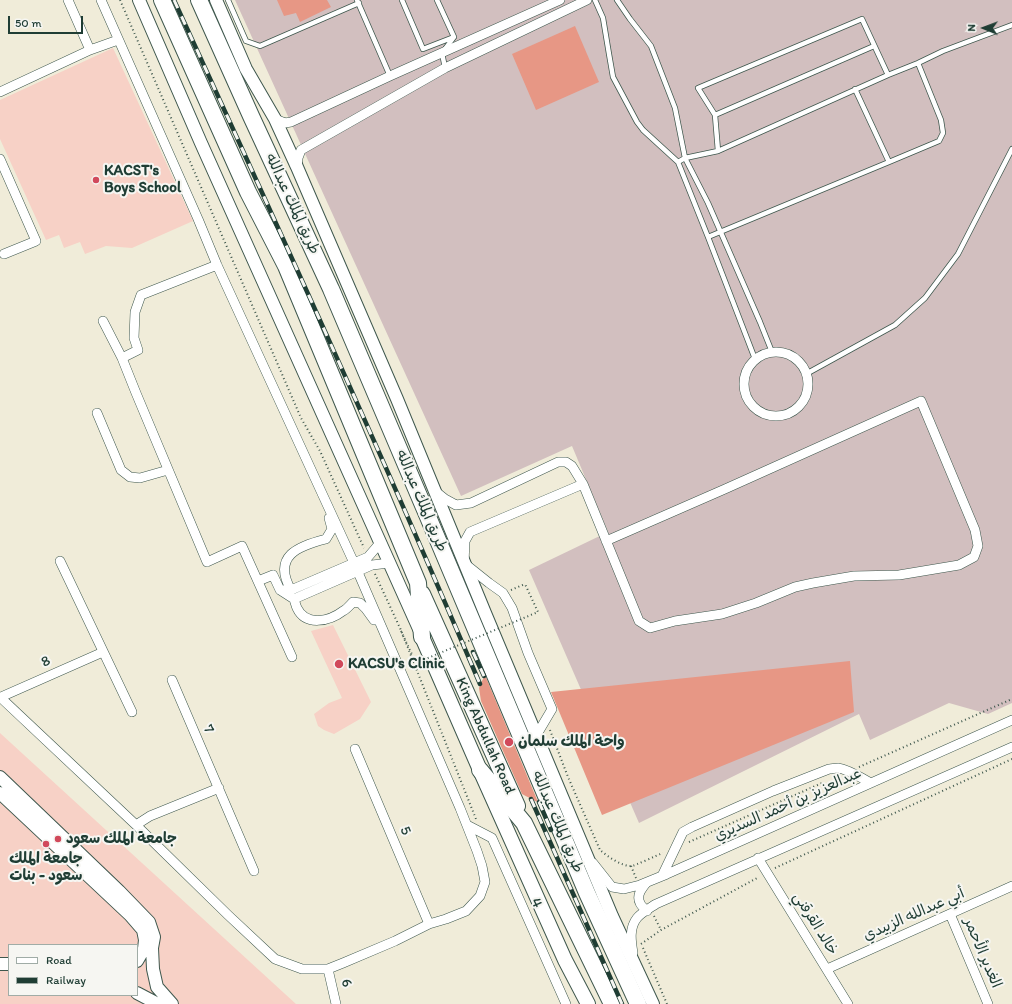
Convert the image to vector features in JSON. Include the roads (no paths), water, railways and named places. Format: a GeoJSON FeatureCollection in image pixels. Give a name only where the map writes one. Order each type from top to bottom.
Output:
{"type":"FeatureCollection","features":[{"type":"Feature","properties":{"kind":"highway"},"geometry":{"type":"LineString","coordinates":[[162,0],[248,192],[286,266],[418,583],[422,637]]}},
{"type":"Feature","properties":{"kind":"highway","name":"طريق الملك عبدالله"},"geometry":{"type":"LineString","coordinates":[[199,0],[331,288],[586,893],[638,1004]]}},
{"type":"Feature","properties":{"kind":"highway","name":"King Abdullah Road"},"geometry":{"type":"LineString","coordinates":[[418,583],[524,823]]}},
{"type":"Feature","properties":{"kind":"highway","name":"طريق الملك عبدالله"},"geometry":{"type":"LineString","coordinates":[[480,770],[524,823],[612,1004]]}},
{"type":"Feature","properties":{"kind":"main road"},"geometry":{"type":"LineString","coordinates":[[139,0],[201,143],[390,563],[480,770],[565,960],[588,1004]]}},
{"type":"Feature","properties":{"kind":"main road"},"geometry":{"type":"LineString","coordinates":[[216,0],[246,69],[275,119],[297,167],[397,399],[612,916],[654,1004]]}},
{"type":"Feature","properties":{"kind":"main road"},"geometry":{"type":"LineString","coordinates":[[0,777],[119,891],[149,922],[154,937],[152,948],[153,969],[157,987],[172,1004]]}},
{"type":"Feature","properties":{"kind":"main road"},"geometry":{"type":"LineString","coordinates":[[0,793],[130,915],[143,930],[145,940],[144,949],[138,959]]}},
{"type":"Feature","properties":{"kind":"main road"},"geometry":{"type":"LineString","coordinates":[[138,994],[158,1004]]}},
{"type":"Feature","properties":{"kind":"street"},"geometry":{"type":"LineString","coordinates":[[68,0],[90,50]]}},
{"type":"Feature","properties":{"kind":"street"},"geometry":{"type":"LineString","coordinates":[[0,697],[276,959],[302,968],[328,968],[344,963],[395,941],[429,924],[466,911],[480,896],[484,882],[482,866],[467,825],[356,567],[216,265],[101,0]]}},
{"type":"Feature","properties":{"kind":"street"},"geometry":{"type":"LineString","coordinates":[[275,119],[285,123],[291,122],[560,0]]}},
{"type":"Feature","properties":{"kind":"street"},"geometry":{"type":"LineString","coordinates":[[297,167],[301,150],[445,68],[588,0]]}},
{"type":"Feature","properties":{"kind":"street"},"geometry":{"type":"LineString","coordinates":[[0,92],[90,50],[118,40]]}},
{"type":"Feature","properties":{"kind":"street"},"geometry":{"type":"LineString","coordinates":[[0,159],[36,241],[4,254]]}},
{"type":"Feature","properties":{"kind":"street"},"geometry":{"type":"LineString","coordinates":[[122,358],[138,350],[134,338],[135,312],[141,295],[216,265]]}},
{"type":"Feature","properties":{"kind":"street"},"geometry":{"type":"LineString","coordinates":[[103,321],[122,358],[207,562],[242,546],[292,658]]}},
{"type":"Feature","properties":{"kind":"street"},"geometry":{"type":"LineString","coordinates":[[781,352],[789,355],[799,362],[806,374],[806,393],[794,410],[785,414],[776,416],[766,414],[757,409],[750,402],[745,390],[745,377],[750,364],[763,354],[781,352]]}},
{"type":"Feature","properties":{"kind":"street"},"geometry":{"type":"LineString","coordinates":[[434,490],[445,499],[456,505],[471,503],[558,462],[566,462],[572,466],[583,484],[606,541],[639,621],[650,628],[722,614],[756,603],[795,587],[813,583],[854,576],[899,575],[959,565],[974,557],[978,546],[975,530],[921,401],[606,541]]}},
{"type":"Feature","properties":{"kind":"street"},"geometry":{"type":"LineString","coordinates":[[97,413],[120,470],[130,477],[140,478],[168,470]]}},
{"type":"Feature","properties":{"kind":"street"},"geometry":{"type":"LineString","coordinates":[[536,736],[552,709],[528,653],[512,608],[504,593],[464,563],[465,541],[470,532],[583,484]]}},
{"type":"Feature","properties":{"kind":"street"},"geometry":{"type":"LineString","coordinates":[[324,497],[332,529],[326,538],[297,548],[288,557],[285,564],[286,582],[293,595],[297,609],[303,617],[319,621],[329,619],[343,611],[353,602],[360,603],[384,632]]}},
{"type":"Feature","properties":{"kind":"street"},"geometry":{"type":"LineString","coordinates":[[370,561],[380,543]]}},
{"type":"Feature","properties":{"kind":"street"},"geometry":{"type":"LineString","coordinates":[[60,561],[132,712]]}},
{"type":"Feature","properties":{"kind":"street"},"geometry":{"type":"LineString","coordinates":[[258,581],[273,575],[280,590],[293,595],[370,561],[390,563]]}},
{"type":"Feature","properties":{"kind":"street","name":"8"},"geometry":{"type":"LineString","coordinates":[[0,697],[104,652]]}},
{"type":"Feature","properties":{"kind":"street","name":"7"},"geometry":{"type":"LineString","coordinates":[[172,680],[254,871]]}},
{"type":"Feature","properties":{"kind":"street","name":"عبدالعزيز بن أحمد السديري"},"geometry":{"type":"LineString","coordinates":[[586,853],[612,887],[624,889],[647,882],[1012,720]]}},
{"type":"Feature","properties":{"kind":"street"},"geometry":{"type":"LineString","coordinates":[[634,962],[631,929],[637,918],[650,913],[656,904],[1012,747]]}},
{"type":"Feature","properties":{"kind":"street","name":"5"},"geometry":{"type":"LineString","coordinates":[[355,749],[429,924]]}},
{"type":"Feature","properties":{"kind":"street"},"geometry":{"type":"LineString","coordinates":[[662,876],[683,832],[692,827],[773,791],[829,769],[838,768],[871,783]]}},
{"type":"Feature","properties":{"kind":"street"},"geometry":{"type":"LineString","coordinates":[[136,825],[150,816],[219,788]]}},
{"type":"Feature","properties":{"kind":"street","name":"4"},"geometry":{"type":"LineString","coordinates":[[467,825],[492,838],[566,1004]]}},
{"type":"Feature","properties":{"kind":"street","name":"خالد القرقني"},"geometry":{"type":"LineString","coordinates":[[758,858],[848,1004]]}},
{"type":"Feature","properties":{"kind":"street"},"geometry":{"type":"LineString","coordinates":[[647,882],[640,890],[639,897],[640,903],[650,913]]}},
{"type":"Feature","properties":{"kind":"street","name":"أبي عبدالله الزبيدي"},"geometry":{"type":"LineString","coordinates":[[827,969],[1012,886]]}},
{"type":"Feature","properties":{"kind":"street","name":"الغدير الأحمر"},"geometry":{"type":"LineString","coordinates":[[950,914],[988,1004]]}},
{"type":"Feature","properties":{"kind":"street","name":"6"},"geometry":{"type":"LineString","coordinates":[[328,968],[336,1004]]}},
{"type":"Feature","properties":{"kind":"lane"},"geometry":{"type":"LineString","coordinates":[[228,0],[246,41],[260,46],[358,1],[390,76]]}},
{"type":"Feature","properties":{"kind":"lane"},"geometry":{"type":"LineString","coordinates":[[402,0],[423,48],[454,37]]}},
{"type":"Feature","properties":{"kind":"lane"},"geometry":{"type":"LineString","coordinates":[[437,0],[454,37]]}},
{"type":"Feature","properties":{"kind":"lane"},"geometry":{"type":"LineString","coordinates":[[595,0],[603,18],[613,77],[637,122],[643,130],[678,162],[755,359]]}},
{"type":"Feature","properties":{"kind":"lane"},"geometry":{"type":"LineString","coordinates":[[617,0],[652,46],[675,108],[686,158],[721,232],[772,352]]}},
{"type":"Feature","properties":{"kind":"lane"},"geometry":{"type":"LineString","coordinates":[[718,151],[715,115],[698,88],[862,19],[888,75]]}},
{"type":"Feature","properties":{"kind":"lane"},"geometry":{"type":"LineString","coordinates":[[678,162],[686,158],[718,151],[943,51],[1012,25]]}},
{"type":"Feature","properties":{"kind":"lane"},"geometry":{"type":"LineString","coordinates":[[445,68],[442,53],[454,37]]}},
{"type":"Feature","properties":{"kind":"lane"},"geometry":{"type":"LineString","coordinates":[[715,115],[874,46]]}},
{"type":"Feature","properties":{"kind":"lane"},"geometry":{"type":"LineString","coordinates":[[708,237],[939,141],[943,133],[941,120],[918,63]]}},
{"type":"Feature","properties":{"kind":"lane"},"geometry":{"type":"LineString","coordinates":[[855,89],[889,162]]}},
{"type":"Feature","properties":{"kind":"lane"},"geometry":{"type":"LineString","coordinates":[[806,374],[895,325],[926,298],[958,254],[1012,148]]}},
{"type":"Feature","properties":{"kind":"railway"},"geometry":{"type":"LineString","coordinates":[[174,0],[368,426],[480,684]]}},
{"type":"Feature","properties":{"kind":"railway"},"geometry":{"type":"LineString","coordinates":[[473,652],[484,676]]}},
{"type":"Feature","properties":{"kind":"railway"},"geometry":{"type":"LineString","coordinates":[[531,799],[622,1004]]}},
{"type":"Feature","properties":{"kind":"railway"},"geometry":{"type":"LineString","coordinates":[[539,802],[551,830]]}},
{"type":"Feature","properties":{"kind":"place","name":"KACST's Boys School"},"geometry":{"type":"Point","coordinates":[96,180]}},
{"type":"Feature","properties":{"kind":"place","name":"KACSU's Clinic"},"geometry":{"type":"Point","coordinates":[339,664]}},
{"type":"Feature","properties":{"kind":"place","name":"واحة الملك سلمان"},"geometry":{"type":"Point","coordinates":[509,742]}},
{"type":"Feature","properties":{"kind":"place","name":"جامعة الملك سعود"},"geometry":{"type":"Point","coordinates":[58,839]}},
{"type":"Feature","properties":{"kind":"place","name":"جامعة الملك سعود - بنات"},"geometry":{"type":"Point","coordinates":[46,844]}}]}
